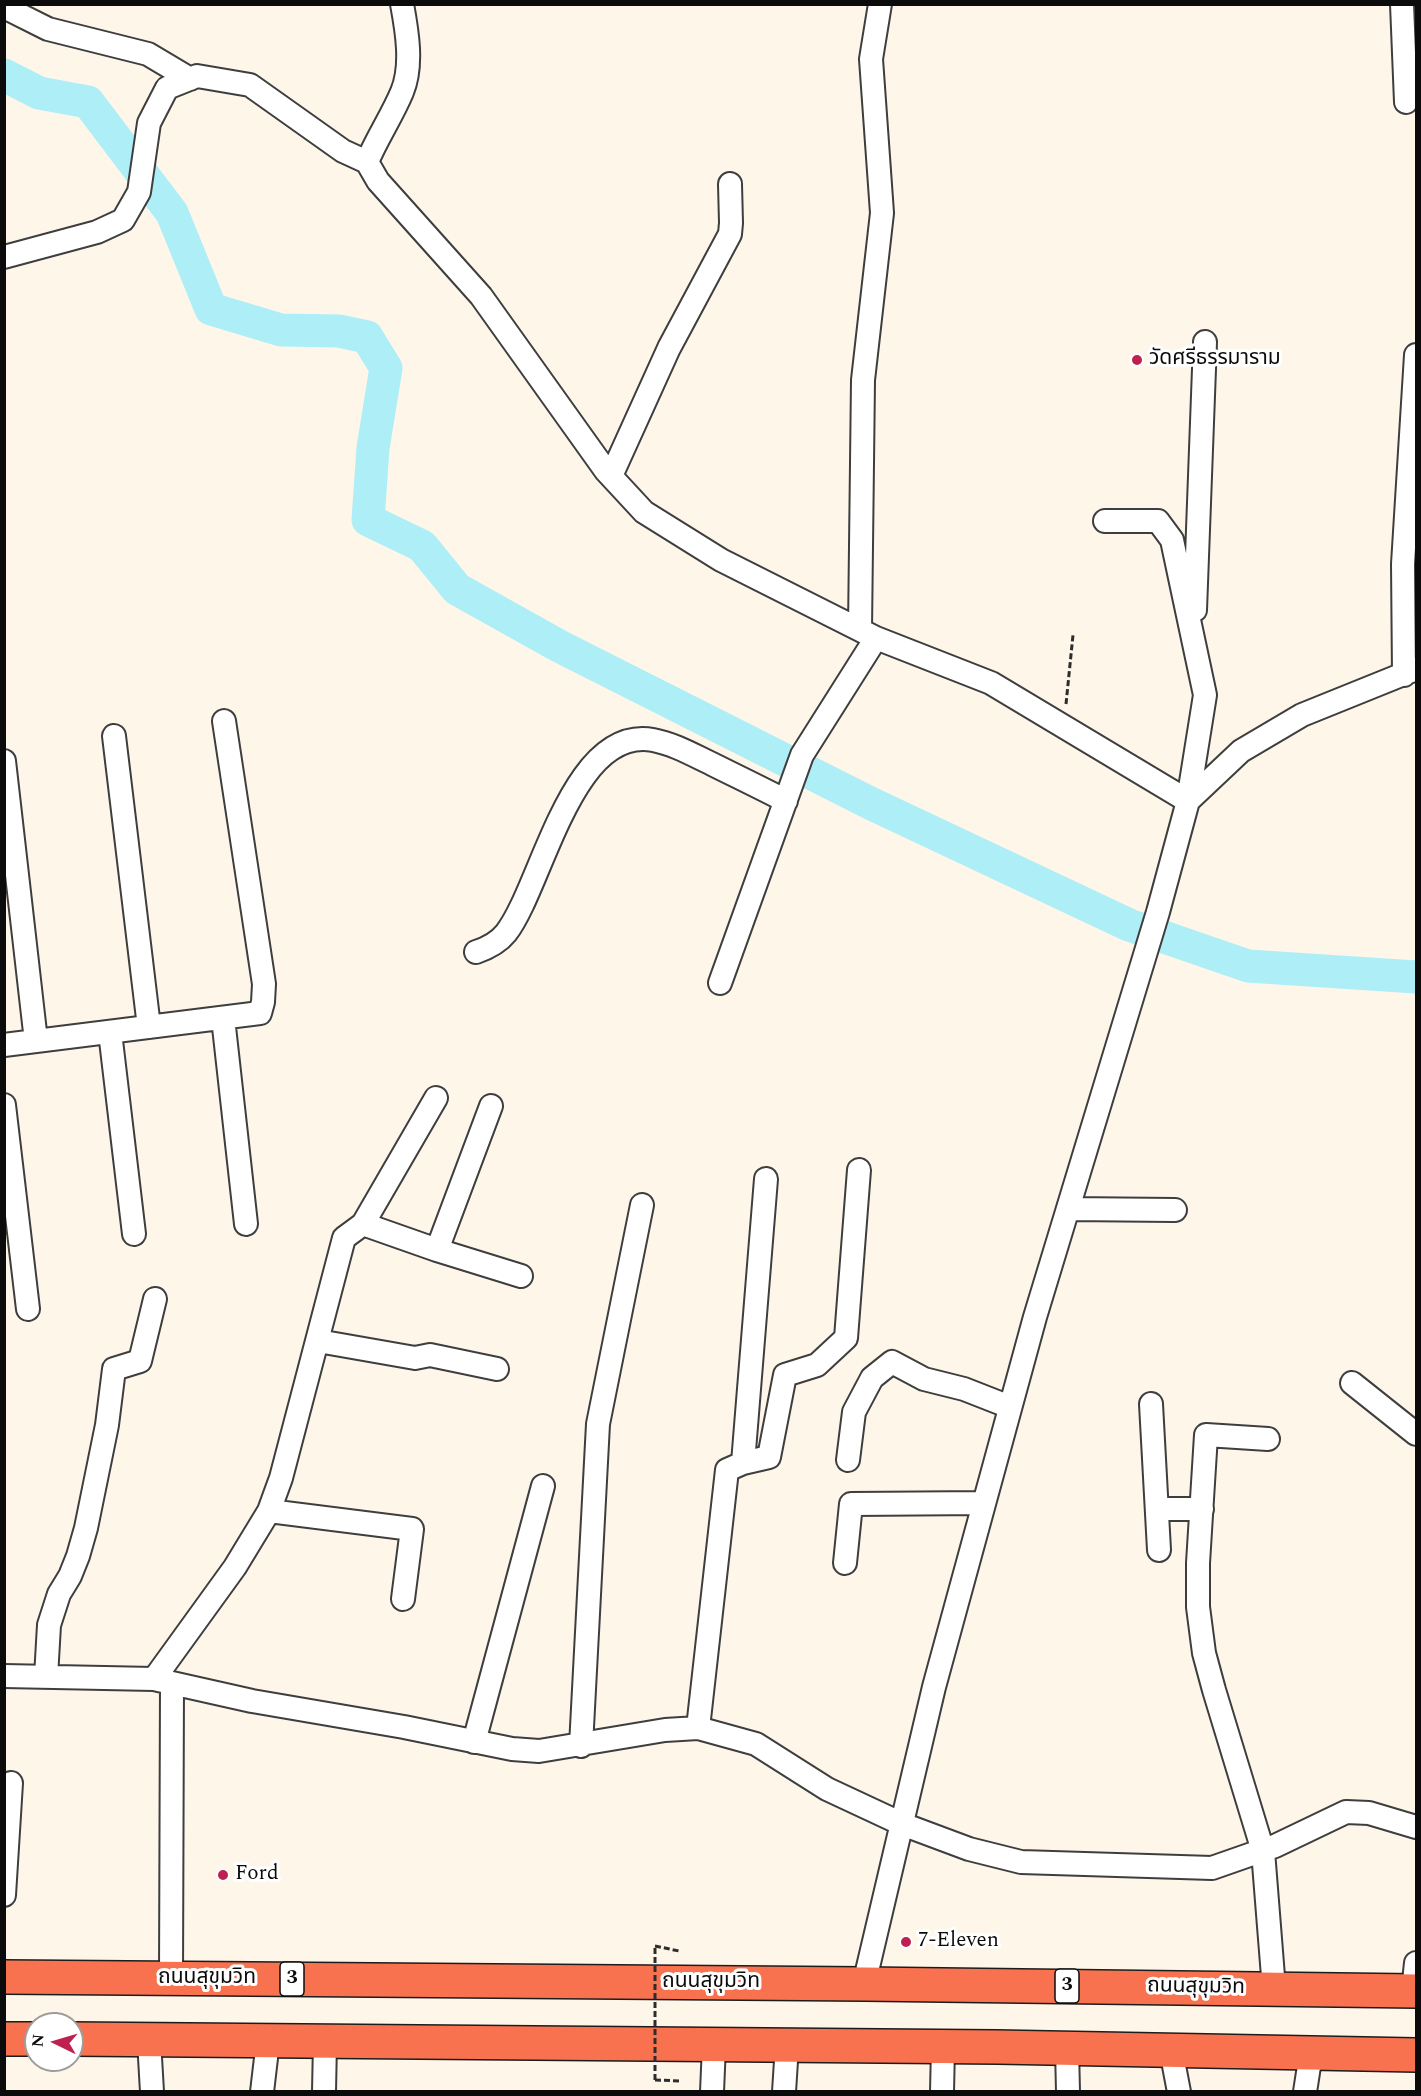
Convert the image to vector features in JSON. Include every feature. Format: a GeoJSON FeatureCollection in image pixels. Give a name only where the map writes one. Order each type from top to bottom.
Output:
{"type":"FeatureCollection","features":[{"type":"Feature","properties":{"kind":"highway","name":"ถนนสุขุมวิท"},"geometry":{"type":"LineString","coordinates":[[4,1977],[1274,1989],[1415,1982]]}},
{"type":"Feature","properties":{"kind":"highway"},"geometry":{"type":"LineString","coordinates":[[4,2039],[24,2039]]}},
{"type":"Feature","properties":{"kind":"highway"},"geometry":{"type":"LineString","coordinates":[[84,2039],[1067,2048],[1416,2055]]}},
{"type":"Feature","properties":{"kind":"street"},"geometry":{"type":"LineString","coordinates":[[367,162],[403,90],[409,51],[402,4]]}},
{"type":"Feature","properties":{"kind":"street"},"geometry":{"type":"LineString","coordinates":[[720,983],[802,755],[868,633],[862,380],[882,213],[871,59],[880,4]]}},
{"type":"Feature","properties":{"kind":"street"},"geometry":{"type":"LineString","coordinates":[[1402,4],[1406,102]]}},
{"type":"Feature","properties":{"kind":"street"},"geometry":{"type":"LineString","coordinates":[[18,10],[48,29],[148,54],[190,79]]}},
{"type":"Feature","properties":{"kind":"street"},"geometry":{"type":"LineString","coordinates":[[4,257],[97,232],[123,220],[139,192],[149,123],[167,88],[196,76],[250,85],[343,151],[367,162],[378,181],[481,296],[611,476],[644,512],[720,560],[868,633],[991,683],[1188,801]]}},
{"type":"Feature","properties":{"kind":"street"},"geometry":{"type":"LineString","coordinates":[[611,476],[669,348],[730,234],[730,184]]}},
{"type":"Feature","properties":{"kind":"street"},"geometry":{"type":"LineString","coordinates":[[1194,644],[1205,342]]}},
{"type":"Feature","properties":{"kind":"street"},"geometry":{"type":"LineString","coordinates":[[1188,801],[1241,751],[1302,715],[1410,672],[1403,564],[1416,355]]}},
{"type":"Feature","properties":{"kind":"street"},"geometry":{"type":"LineString","coordinates":[[864,1984],[934,1687],[1010,1407],[1035,1317],[1158,912],[1188,801],[1205,695],[1172,540],[1158,521],[1105,521]]}},
{"type":"Feature","properties":{"kind":"street"},"geometry":{"type":"LineString","coordinates":[[4,1045],[260,1013],[264,984],[224,721]]}},
{"type":"Feature","properties":{"kind":"street"},"geometry":{"type":"LineString","coordinates":[[114,736],[148,1027]]}},
{"type":"Feature","properties":{"kind":"street"},"geometry":{"type":"LineString","coordinates":[[476,952],[492,946],[505,934],[515,919],[548,841],[578,786],[592,765],[612,749],[627,742],[650,740],[675,746],[789,791]]}},
{"type":"Feature","properties":{"kind":"street"},"geometry":{"type":"LineString","coordinates":[[4,761],[36,1041]]}},
{"type":"Feature","properties":{"kind":"street"},"geometry":{"type":"LineString","coordinates":[[223,1018],[246,1224]]}},
{"type":"Feature","properties":{"kind":"street"},"geometry":{"type":"LineString","coordinates":[[110,1032],[135,1234]]}},
{"type":"Feature","properties":{"kind":"street"},"geometry":{"type":"LineString","coordinates":[[171,1978],[163,1681],[269,1511],[281,1478],[344,1238],[363,1224],[436,1098]]}},
{"type":"Feature","properties":{"kind":"street"},"geometry":{"type":"LineString","coordinates":[[4,1105],[28,1309]]}},
{"type":"Feature","properties":{"kind":"street"},"geometry":{"type":"LineString","coordinates":[[437,1250],[491,1107]]}},
{"type":"Feature","properties":{"kind":"street"},"geometry":{"type":"LineString","coordinates":[[698,1728],[727,1470],[743,1463],[769,1457],[785,1375],[817,1365],[846,1338],[859,1170]]}},
{"type":"Feature","properties":{"kind":"street"},"geometry":{"type":"LineString","coordinates":[[743,1463],[766,1179]]}},
{"type":"Feature","properties":{"kind":"street"},"geometry":{"type":"LineString","coordinates":[[581,1746],[598,1424],[642,1205]]}},
{"type":"Feature","properties":{"kind":"street"},"geometry":{"type":"LineString","coordinates":[[1068,1209],[1175,1210]]}},
{"type":"Feature","properties":{"kind":"street"},"geometry":{"type":"LineString","coordinates":[[363,1224],[521,1276]]}},
{"type":"Feature","properties":{"kind":"street"},"geometry":{"type":"LineString","coordinates":[[46,1677],[49,1624],[59,1594],[78,1556],[86,1528],[107,1425],[114,1369],[140,1361],[155,1299]]}},
{"type":"Feature","properties":{"kind":"street"},"geometry":{"type":"LineString","coordinates":[[318,1341],[415,1359],[430,1355],[497,1369]]}},
{"type":"Feature","properties":{"kind":"street"},"geometry":{"type":"LineString","coordinates":[[848,1460],[854,1412],[872,1378],[892,1362],[924,1378],[964,1389],[1010,1407]]}},
{"type":"Feature","properties":{"kind":"street"},"geometry":{"type":"LineString","coordinates":[[1352,1383],[1416,1434]]}},
{"type":"Feature","properties":{"kind":"street"},"geometry":{"type":"LineString","coordinates":[[1151,1404],[1159,1550]]}},
{"type":"Feature","properties":{"kind":"street"},"geometry":{"type":"LineString","coordinates":[[1268,1439],[1206,1435],[1198,1607],[1204,1653],[1263,1851],[1274,1989]]}},
{"type":"Feature","properties":{"kind":"street"},"geometry":{"type":"LineString","coordinates":[[474,1742],[543,1486]]}},
{"type":"Feature","properties":{"kind":"street"},"geometry":{"type":"LineString","coordinates":[[845,1563],[851,1504],[984,1503]]}},
{"type":"Feature","properties":{"kind":"street"},"geometry":{"type":"LineString","coordinates":[[1157,1509],[1202,1509]]}},
{"type":"Feature","properties":{"kind":"street"},"geometry":{"type":"LineString","coordinates":[[269,1511],[412,1529],[403,1599]]}},
{"type":"Feature","properties":{"kind":"street"},"geometry":{"type":"LineString","coordinates":[[4,1676],[163,1681],[252,1701],[404,1726],[512,1749],[539,1751],[581,1746],[665,1730],[698,1728],[756,1744],[827,1789],[902,1824],[969,1849],[1021,1862],[1212,1868],[1263,1851],[1346,1812],[1369,1813],[1416,1827]]}},
{"type":"Feature","properties":{"kind":"street"},"geometry":{"type":"LineString","coordinates":[[4,1895],[8,1863],[11,1783]]}},
{"type":"Feature","properties":{"kind":"street"},"geometry":{"type":"LineString","coordinates":[[148,2040],[152,2091]]}},
{"type":"Feature","properties":{"kind":"street"},"geometry":{"type":"LineString","coordinates":[[262,2091],[268,2041]]}},
{"type":"Feature","properties":{"kind":"street"},"geometry":{"type":"LineString","coordinates":[[324,2091],[325,2042]]}},
{"type":"Feature","properties":{"kind":"street"},"geometry":{"type":"LineString","coordinates":[[712,2091],[714,2045]]}},
{"type":"Feature","properties":{"kind":"street"},"geometry":{"type":"LineString","coordinates":[[784,2091],[787,2045]]}},
{"type":"Feature","properties":{"kind":"street"},"geometry":{"type":"LineString","coordinates":[[942,2091],[944,2047]]}},
{"type":"Feature","properties":{"kind":"street"},"geometry":{"type":"LineString","coordinates":[[1067,2048],[1068,2091]]}},
{"type":"Feature","properties":{"kind":"street"},"geometry":{"type":"LineString","coordinates":[[1172,2050],[1179,2091]]}},
{"type":"Feature","properties":{"kind":"street"},"geometry":{"type":"LineString","coordinates":[[1305,2091],[1309,2066],[1319,2053]]}},
{"type":"Feature","properties":{"kind":"path"},"geometry":{"type":"LineString","coordinates":[[1063,726],[1073,635]]}},
{"type":"Feature","properties":{"kind":"path"},"geometry":{"type":"LineString","coordinates":[[679,1951],[655,1946],[655,2080],[682,2081]]}},
{"type":"Feature","properties":{"kind":"waterway"},"geometry":{"type":"LineString","coordinates":[[4,75],[39,93],[88,102],[172,213],[211,309],[281,330],[339,331],[367,337],[386,368],[373,448],[368,520],[422,546],[457,589],[559,646],[870,803],[1129,925],[1248,966],[1416,977]]}},
{"type":"Feature","properties":{"kind":"place","name":"วัดศรีธรรมาราม"},"geometry":{"type":"Point","coordinates":[1137,360]}},
{"type":"Feature","properties":{"kind":"place","name":"Ford"},"geometry":{"type":"Point","coordinates":[223,1875]}},
{"type":"Feature","properties":{"kind":"place","name":"7-Eleven"},"geometry":{"type":"Point","coordinates":[906,1942]}}]}
